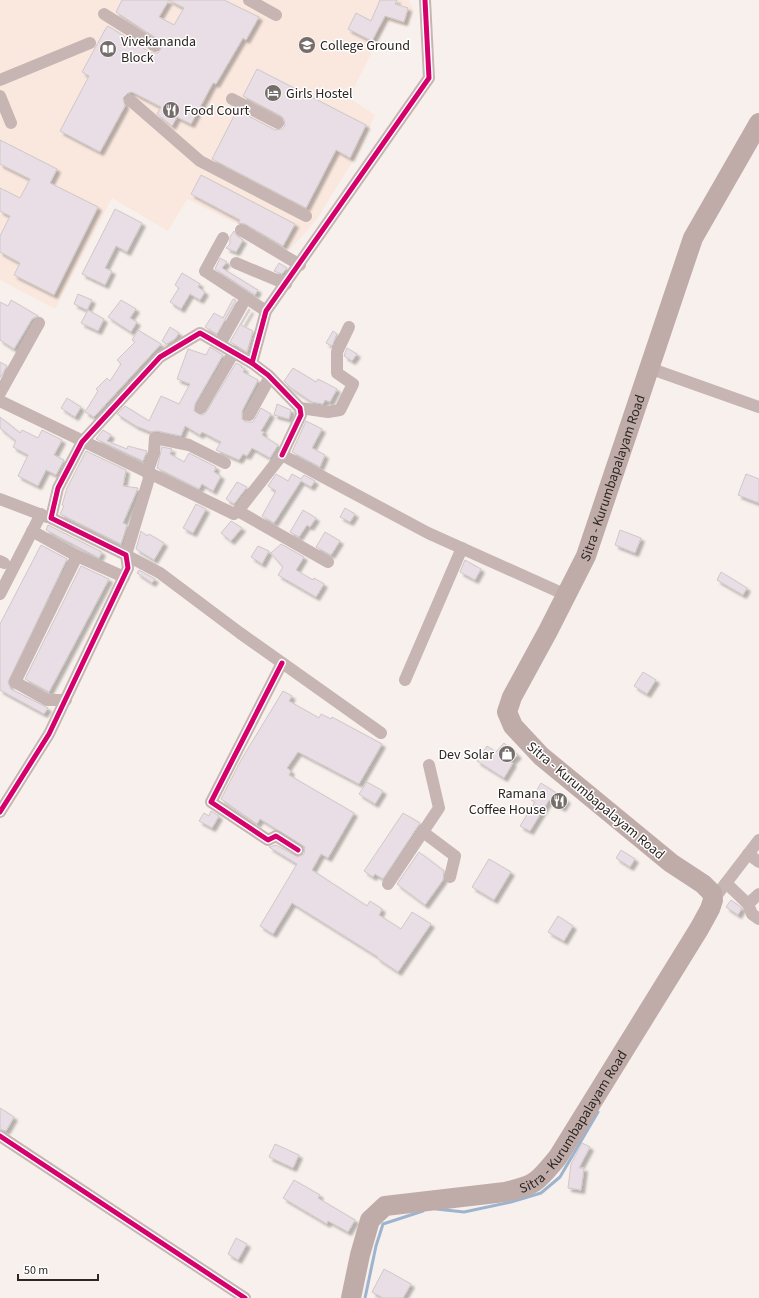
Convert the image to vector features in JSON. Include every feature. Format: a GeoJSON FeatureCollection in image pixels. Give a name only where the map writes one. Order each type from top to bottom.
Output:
{"type":"FeatureCollection","features":[{"type":"Feature","properties":{"kind":"main road","name":"Sitra - Kurumbapalayam Road"},"geometry":{"type":"LineString","coordinates":[[351,1298],[360,1255],[370,1220],[385,1206],[505,1192],[522,1188],[537,1182],[558,1157],[699,929],[713,900],[712,893],[703,884],[671,863],[553,766],[522,737],[514,726],[507,712],[512,697],[586,556],[693,238],[759,124]]}},
{"type":"Feature","properties":{"kind":"street"},"geometry":{"type":"LineString","coordinates":[[249,0],[276,14]]}},
{"type":"Feature","properties":{"kind":"street"},"geometry":{"type":"LineString","coordinates":[[252,363],[266,311],[300,265],[429,78],[425,0]]}},
{"type":"Feature","properties":{"kind":"street"},"geometry":{"type":"LineString","coordinates":[[104,14],[155,46]]}},
{"type":"Feature","properties":{"kind":"street"},"geometry":{"type":"LineString","coordinates":[[0,80],[90,43]]}},
{"type":"Feature","properties":{"kind":"street"},"geometry":{"type":"LineString","coordinates":[[0,96],[11,122]]}},
{"type":"Feature","properties":{"kind":"street"},"geometry":{"type":"LineString","coordinates":[[232,99],[278,123]]}},
{"type":"Feature","properties":{"kind":"street"},"geometry":{"type":"LineString","coordinates":[[130,100],[200,161],[306,216]]}},
{"type":"Feature","properties":{"kind":"street"},"geometry":{"type":"LineString","coordinates":[[241,230],[300,265]]}},
{"type":"Feature","properties":{"kind":"street"},"geometry":{"type":"LineString","coordinates":[[223,238],[205,271],[266,311]]}},
{"type":"Feature","properties":{"kind":"street"},"geometry":{"type":"LineString","coordinates":[[236,263],[286,284]]}},
{"type":"Feature","properties":{"kind":"street"},"geometry":{"type":"LineString","coordinates":[[220,344],[242,305]]}},
{"type":"Feature","properties":{"kind":"street"},"geometry":{"type":"LineString","coordinates":[[0,393],[39,323]]}},
{"type":"Feature","properties":{"kind":"street"},"geometry":{"type":"LineString","coordinates":[[300,408],[328,412],[340,410],[353,384],[337,373],[337,352],[349,327]]}},
{"type":"Feature","properties":{"kind":"street"},"geometry":{"type":"LineString","coordinates":[[0,401],[82,442],[148,474],[234,514],[238,512],[282,455],[301,415],[300,408],[270,377],[252,363],[200,333],[160,357],[82,442],[58,488],[46,516],[32,531],[0,594]]}},
{"type":"Feature","properties":{"kind":"street"},"geometry":{"type":"LineString","coordinates":[[201,408],[234,352]]}},
{"type":"Feature","properties":{"kind":"street"},"geometry":{"type":"LineString","coordinates":[[649,368],[759,407]]}},
{"type":"Feature","properties":{"kind":"street"},"geometry":{"type":"LineString","coordinates":[[249,415],[270,377]]}},
{"type":"Feature","properties":{"kind":"street"},"geometry":{"type":"LineString","coordinates":[[0,812],[49,734],[128,568],[126,555],[154,453],[155,438],[189,446],[225,463]]}},
{"type":"Feature","properties":{"kind":"street"},"geometry":{"type":"LineString","coordinates":[[282,455],[428,533],[566,595]]}},
{"type":"Feature","properties":{"kind":"street"},"geometry":{"type":"LineString","coordinates":[[0,499],[46,516],[160,573],[282,663],[382,733]]}},
{"type":"Feature","properties":{"kind":"street"},"geometry":{"type":"LineString","coordinates":[[238,512],[328,562]]}},
{"type":"Feature","properties":{"kind":"street"},"geometry":{"type":"LineString","coordinates":[[32,531],[77,556],[124,577]]}},
{"type":"Feature","properties":{"kind":"street"},"geometry":{"type":"LineString","coordinates":[[405,680],[462,548]]}},
{"type":"Feature","properties":{"kind":"street"},"geometry":{"type":"LineString","coordinates":[[66,700],[47,700],[15,682],[77,556]]}},
{"type":"Feature","properties":{"kind":"street"},"geometry":{"type":"LineString","coordinates":[[282,663],[211,802],[268,840],[276,836],[298,850]]}},
{"type":"Feature","properties":{"kind":"street"},"geometry":{"type":"LineString","coordinates":[[388,884],[439,808],[429,765]]}},
{"type":"Feature","properties":{"kind":"street"},"geometry":{"type":"LineString","coordinates":[[423,832],[455,856],[450,876]]}},
{"type":"Feature","properties":{"kind":"street"},"geometry":{"type":"LineString","coordinates":[[713,900],[759,840]]}},
{"type":"Feature","properties":{"kind":"street"},"geometry":{"type":"LineString","coordinates":[[748,854],[759,862]]}},
{"type":"Feature","properties":{"kind":"street"},"geometry":{"type":"LineString","coordinates":[[726,883],[755,912]]}},
{"type":"Feature","properties":{"kind":"street"},"geometry":{"type":"LineString","coordinates":[[755,912],[759,894]]}},
{"type":"Feature","properties":{"kind":"street"},"geometry":{"type":"LineString","coordinates":[[0,1136],[245,1298]]}},
{"type":"Feature","properties":{"kind":"shaded area"},"geometry":{"type":"Polygon","coordinates":[[[0,0],[409,0],[414,12],[407,26],[387,22],[349,98],[375,115],[359,151],[317,219],[290,250],[187,199],[168,231],[112,198],[55,309],[0,280],[0,0]]]}},
{"type":"Feature","properties":{"kind":"building"},"geometry":{"type":"Polygon","coordinates":[[[122,0],[169,0],[224,0],[259,17],[246,40],[243,38],[216,84],[213,83],[191,124],[177,117],[172,126],[157,114],[161,107],[132,92],[128,93],[123,98],[125,106],[100,152],[60,131],[89,76],[82,72],[106,28],[108,26],[151,53],[158,53],[162,47],[159,40],[116,12],[122,0]],[[169,0],[159,17],[174,25],[184,8],[169,0]]]}},
{"type":"Feature","properties":{"kind":"building"},"geometry":{"type":"Polygon","coordinates":[[[380,0],[397,0],[395,4],[408,8],[404,22],[385,16],[372,41],[348,29],[356,13],[371,21],[380,0]]]}},
{"type":"Feature","properties":{"kind":"building"},"geometry":{"type":"Polygon","coordinates":[[[257,69],[366,125],[350,158],[336,150],[306,208],[212,159],[237,110],[275,130],[282,129],[285,126],[284,119],[281,116],[243,96],[257,69]]]}},
{"type":"Feature","properties":{"kind":"building"},"geometry":{"type":"Polygon","coordinates":[[[0,140],[57,169],[50,183],[98,207],[54,295],[14,275],[20,263],[0,252],[0,236],[10,216],[0,211],[0,188],[20,198],[30,179],[0,164],[0,140]]]}},
{"type":"Feature","properties":{"kind":"building"},"geometry":{"type":"Polygon","coordinates":[[[201,175],[295,224],[283,246],[245,224],[238,223],[240,220],[191,194],[201,175]]]}},
{"type":"Feature","properties":{"kind":"building"},"geometry":{"type":"Polygon","coordinates":[[[115,209],[142,223],[127,252],[116,246],[105,268],[112,271],[105,285],[82,274],[115,209]]]}},
{"type":"Feature","properties":{"kind":"building"},"geometry":{"type":"Polygon","coordinates":[[[234,231],[237,236],[243,240],[236,252],[226,248],[230,244],[230,237],[234,231]]]}},
{"type":"Feature","properties":{"kind":"building"},"geometry":{"type":"Polygon","coordinates":[[[220,258],[227,262],[222,268],[258,290],[255,295],[215,269],[220,258]]]}},
{"type":"Feature","properties":{"kind":"building"},"geometry":{"type":"Polygon","coordinates":[[[279,263],[287,268],[282,274],[274,271],[279,263]]]}},
{"type":"Feature","properties":{"kind":"building"},"geometry":{"type":"Polygon","coordinates":[[[182,273],[200,284],[198,287],[205,292],[200,300],[190,294],[181,309],[170,302],[179,288],[175,285],[182,273]]]}},
{"type":"Feature","properties":{"kind":"building"},"geometry":{"type":"Polygon","coordinates":[[[78,294],[92,300],[87,310],[74,304],[78,294]]]}},
{"type":"Feature","properties":{"kind":"building"},"geometry":{"type":"Polygon","coordinates":[[[233,299],[236,300],[217,334],[205,327],[214,313],[223,318],[233,299]]]}},
{"type":"Feature","properties":{"kind":"building"},"geometry":{"type":"Polygon","coordinates":[[[11,300],[38,316],[32,319],[14,349],[0,340],[0,302],[8,306],[11,300]]]}},
{"type":"Feature","properties":{"kind":"building"},"geometry":{"type":"Polygon","coordinates":[[[121,300],[136,309],[130,318],[137,322],[131,332],[108,317],[121,300]]]}},
{"type":"Feature","properties":{"kind":"building"},"geometry":{"type":"Polygon","coordinates":[[[249,309],[250,310],[241,325],[253,331],[247,352],[230,342],[249,309]]]}},
{"type":"Feature","properties":{"kind":"building"},"geometry":{"type":"Polygon","coordinates":[[[88,310],[104,319],[98,331],[81,323],[88,310]]]}},
{"type":"Feature","properties":{"kind":"building"},"geometry":{"type":"Polygon","coordinates":[[[170,327],[179,333],[175,339],[167,344],[162,341],[170,327]]]}},
{"type":"Feature","properties":{"kind":"building"},"geometry":{"type":"Polygon","coordinates":[[[138,330],[161,344],[94,417],[85,412],[98,391],[96,389],[107,378],[110,381],[121,364],[117,360],[135,342],[132,340],[138,330]]]}},
{"type":"Feature","properties":{"kind":"building"},"geometry":{"type":"Polygon","coordinates":[[[333,331],[337,334],[332,346],[326,343],[333,331]]]}},
{"type":"Feature","properties":{"kind":"building"},"geometry":{"type":"Polygon","coordinates":[[[210,347],[223,355],[195,404],[194,411],[201,415],[205,414],[236,363],[242,366],[241,367],[245,369],[243,372],[258,380],[242,411],[242,419],[246,422],[253,422],[261,408],[271,414],[261,431],[264,432],[262,435],[278,445],[270,458],[252,448],[247,456],[243,454],[239,460],[216,450],[221,442],[202,432],[200,435],[185,426],[181,436],[157,431],[151,432],[136,426],[117,414],[125,406],[149,421],[161,396],[179,404],[190,384],[177,379],[188,349],[206,355],[210,347]]]}},
{"type":"Feature","properties":{"kind":"building"},"geometry":{"type":"Polygon","coordinates":[[[347,348],[357,354],[352,361],[344,356],[347,348]]]}},
{"type":"Feature","properties":{"kind":"building"},"geometry":{"type":"Polygon","coordinates":[[[0,362],[7,366],[0,378],[0,362]]]}},
{"type":"Feature","properties":{"kind":"building"},"geometry":{"type":"Polygon","coordinates":[[[293,368],[316,382],[318,379],[337,389],[330,402],[325,400],[323,404],[312,402],[291,388],[284,381],[293,368]]]}},
{"type":"Feature","properties":{"kind":"building"},"geometry":{"type":"Polygon","coordinates":[[[67,398],[81,407],[75,417],[61,408],[67,398]]]}},
{"type":"Feature","properties":{"kind":"building"},"geometry":{"type":"Polygon","coordinates":[[[277,404],[291,410],[289,419],[274,415],[277,404]]]}},
{"type":"Feature","properties":{"kind":"building"},"geometry":{"type":"Polygon","coordinates":[[[0,417],[20,433],[22,430],[38,438],[42,430],[62,440],[54,455],[64,460],[56,475],[46,470],[38,486],[18,476],[28,455],[13,447],[16,441],[0,428],[0,417]]]}},
{"type":"Feature","properties":{"kind":"building"},"geometry":{"type":"Polygon","coordinates":[[[306,421],[322,429],[312,448],[325,455],[320,467],[292,452],[306,421]]]}},
{"type":"Feature","properties":{"kind":"building"},"geometry":{"type":"Polygon","coordinates":[[[103,430],[111,435],[107,441],[127,449],[128,446],[147,451],[143,461],[96,439],[103,430]]]}},
{"type":"Feature","properties":{"kind":"building"},"geometry":{"type":"Polygon","coordinates":[[[162,447],[172,449],[170,454],[184,462],[189,453],[216,467],[214,472],[221,476],[213,491],[202,484],[199,489],[157,468],[162,447]]]}},
{"type":"Feature","properties":{"kind":"building"},"geometry":{"type":"Polygon","coordinates":[[[86,451],[126,470],[123,486],[138,488],[123,523],[127,525],[121,544],[60,514],[64,506],[62,505],[67,488],[86,451]]]}},
{"type":"Feature","properties":{"kind":"building"},"geometry":{"type":"Polygon","coordinates":[[[276,474],[288,481],[292,474],[301,479],[304,475],[315,481],[311,487],[301,481],[274,523],[262,516],[276,491],[268,486],[276,474]]]}},
{"type":"Feature","properties":{"kind":"building"},"geometry":{"type":"Polygon","coordinates":[[[746,474],[759,479],[759,503],[738,495],[746,474]]]}},
{"type":"Feature","properties":{"kind":"building"},"geometry":{"type":"Polygon","coordinates":[[[237,482],[247,487],[234,504],[226,499],[237,482]]]}},
{"type":"Feature","properties":{"kind":"building"},"geometry":{"type":"Polygon","coordinates":[[[196,504],[206,509],[193,533],[183,528],[196,504]]]}},
{"type":"Feature","properties":{"kind":"building"},"geometry":{"type":"Polygon","coordinates":[[[345,508],[355,514],[350,522],[340,517],[345,508]]]}},
{"type":"Feature","properties":{"kind":"building"},"geometry":{"type":"Polygon","coordinates":[[[303,510],[316,518],[310,527],[307,525],[299,537],[290,532],[303,510]]]}},
{"type":"Feature","properties":{"kind":"building"},"geometry":{"type":"Polygon","coordinates":[[[231,521],[242,528],[231,541],[221,533],[231,521]]]}},
{"type":"Feature","properties":{"kind":"building"},"geometry":{"type":"Polygon","coordinates":[[[48,525],[102,552],[99,558],[46,530],[48,525]]]}},
{"type":"Feature","properties":{"kind":"building"},"geometry":{"type":"Polygon","coordinates":[[[620,530],[641,538],[635,553],[615,545],[620,530]]]}},
{"type":"Feature","properties":{"kind":"building"},"geometry":{"type":"Polygon","coordinates":[[[141,531],[147,536],[149,534],[164,543],[154,560],[136,549],[141,531]]]}},
{"type":"Feature","properties":{"kind":"building"},"geometry":{"type":"Polygon","coordinates":[[[325,532],[340,541],[331,555],[316,547],[325,532]]]}},
{"type":"Feature","properties":{"kind":"building"},"geometry":{"type":"Polygon","coordinates":[[[281,544],[304,557],[296,570],[313,580],[314,578],[324,584],[316,597],[278,575],[283,567],[271,553],[281,544]]]}},
{"type":"Feature","properties":{"kind":"building"},"geometry":{"type":"Polygon","coordinates":[[[41,545],[67,559],[8,682],[11,689],[48,708],[44,714],[0,690],[0,624],[41,545]]]}},
{"type":"Feature","properties":{"kind":"building"},"geometry":{"type":"Polygon","coordinates":[[[258,546],[269,551],[262,564],[251,557],[258,546]]]}},
{"type":"Feature","properties":{"kind":"building"},"geometry":{"type":"Polygon","coordinates":[[[465,560],[481,569],[475,580],[460,572],[465,560]]]}},
{"type":"Feature","properties":{"kind":"building"},"geometry":{"type":"Polygon","coordinates":[[[81,566],[109,579],[49,692],[25,679],[81,566]]]}},
{"type":"Feature","properties":{"kind":"building"},"geometry":{"type":"Polygon","coordinates":[[[139,570],[155,579],[152,583],[137,573],[139,570]]]}},
{"type":"Feature","properties":{"kind":"building"},"geometry":{"type":"Polygon","coordinates":[[[721,572],[747,588],[743,595],[717,580],[721,572]]]}},
{"type":"Feature","properties":{"kind":"building"},"geometry":{"type":"Polygon","coordinates":[[[643,672],[656,680],[647,694],[634,686],[643,672]]]}},
{"type":"Feature","properties":{"kind":"building"},"geometry":{"type":"Polygon","coordinates":[[[283,691],[292,696],[289,701],[319,718],[321,714],[331,719],[332,717],[382,744],[359,784],[298,752],[287,768],[291,771],[289,775],[354,813],[328,858],[321,854],[312,870],[367,906],[370,901],[382,909],[379,915],[401,929],[412,912],[431,924],[398,972],[377,958],[378,957],[292,903],[273,934],[260,926],[297,864],[269,847],[276,845],[298,857],[304,854],[305,847],[260,819],[257,824],[221,799],[241,760],[283,691]]]}},
{"type":"Feature","properties":{"kind":"building"},"geometry":{"type":"Polygon","coordinates":[[[504,743],[518,755],[511,762],[513,763],[504,778],[477,761],[487,746],[496,752],[504,743]]]}},
{"type":"Feature","properties":{"kind":"building"},"geometry":{"type":"Polygon","coordinates":[[[367,782],[383,791],[375,804],[359,794],[367,782]]]}},
{"type":"Feature","properties":{"kind":"building"},"geometry":{"type":"Polygon","coordinates":[[[541,783],[567,800],[562,808],[549,800],[530,831],[520,826],[535,802],[531,800],[541,783]]]}},
{"type":"Feature","properties":{"kind":"building"},"geometry":{"type":"Polygon","coordinates":[[[211,811],[219,816],[212,828],[199,821],[204,813],[209,816],[211,811]]]}},
{"type":"Feature","properties":{"kind":"building"},"geometry":{"type":"Polygon","coordinates":[[[403,813],[420,823],[383,879],[375,874],[373,877],[364,871],[403,813]]]}},
{"type":"Feature","properties":{"kind":"building"},"geometry":{"type":"Polygon","coordinates":[[[621,850],[635,859],[630,867],[616,858],[621,850]]]}},
{"type":"Feature","properties":{"kind":"building"},"geometry":{"type":"Polygon","coordinates":[[[419,852],[444,871],[443,880],[425,905],[397,884],[419,852]]]}},
{"type":"Feature","properties":{"kind":"building"},"geometry":{"type":"Polygon","coordinates":[[[489,859],[511,872],[494,900],[472,887],[489,859]]]}},
{"type":"Feature","properties":{"kind":"building"},"geometry":{"type":"Polygon","coordinates":[[[731,900],[742,908],[738,915],[726,907],[731,900]]]}},
{"type":"Feature","properties":{"kind":"building"},"geometry":{"type":"Polygon","coordinates":[[[558,916],[573,926],[564,941],[548,932],[558,916]]]}},
{"type":"Feature","properties":{"kind":"building"},"geometry":{"type":"Polygon","coordinates":[[[0,1108],[14,1117],[6,1131],[0,1129],[0,1108]]]}},
{"type":"Feature","properties":{"kind":"building"},"geometry":{"type":"Polygon","coordinates":[[[582,1143],[590,1147],[579,1168],[584,1168],[581,1190],[568,1188],[571,1164],[582,1143]]]}},
{"type":"Feature","properties":{"kind":"building"},"geometry":{"type":"Polygon","coordinates":[[[275,1144],[299,1155],[293,1168],[269,1157],[275,1144]]]}},
{"type":"Feature","properties":{"kind":"building"},"geometry":{"type":"Polygon","coordinates":[[[294,1180],[320,1195],[318,1198],[355,1220],[348,1232],[328,1221],[327,1224],[283,1198],[294,1180]]]}},
{"type":"Feature","properties":{"kind":"building"},"geometry":{"type":"Polygon","coordinates":[[[236,1238],[247,1244],[238,1260],[228,1254],[236,1238]]]}},
{"type":"Feature","properties":{"kind":"building"},"geometry":{"type":"Polygon","coordinates":[[[384,1269],[411,1284],[403,1298],[383,1298],[372,1292],[384,1269]]]}},
{"type":"Feature","properties":{"kind":"waterway"},"geometry":{"type":"LineString","coordinates":[[436,1209],[464,1212],[511,1202],[541,1193],[560,1177],[598,1112]]}},
{"type":"Feature","properties":{"kind":"waterway"},"geometry":{"type":"LineString","coordinates":[[365,1298],[376,1246],[383,1224],[423,1211]]}},
{"type":"Feature","properties":{"kind":"cycle path"},"geometry":{"type":"LineString","coordinates":[[252,363],[266,311],[429,78],[425,0]]}},
{"type":"Feature","properties":{"kind":"cycle path"},"geometry":{"type":"LineString","coordinates":[[0,812],[49,734],[128,568],[126,555],[51,518],[58,488],[82,442],[160,357],[200,333],[252,363],[268,375],[300,408],[301,415],[282,455]]}},
{"type":"Feature","properties":{"kind":"cycle path"},"geometry":{"type":"LineString","coordinates":[[282,663],[211,802],[268,840],[276,836],[298,850]]}},
{"type":"Feature","properties":{"kind":"cycle path"},"geometry":{"type":"LineString","coordinates":[[0,1136],[245,1298]]}},
{"type":"Feature","properties":{"kind":"place","name":"College Ground"},"geometry":{"type":"Point","coordinates":[307,45]}},
{"type":"Feature","properties":{"kind":"place","name":"Vivekananda Block"},"geometry":{"type":"Point","coordinates":[108,49]}},
{"type":"Feature","properties":{"kind":"place","name":"Girls Hostel"},"geometry":{"type":"Point","coordinates":[273,93]}},
{"type":"Feature","properties":{"kind":"place","name":"Food Court"},"geometry":{"type":"Point","coordinates":[171,110]}},
{"type":"Feature","properties":{"kind":"place","name":"Dev Solar"},"geometry":{"type":"Point","coordinates":[507,754]}},
{"type":"Feature","properties":{"kind":"place","name":"Ramana Coffee House"},"geometry":{"type":"Point","coordinates":[559,801]}}]}
